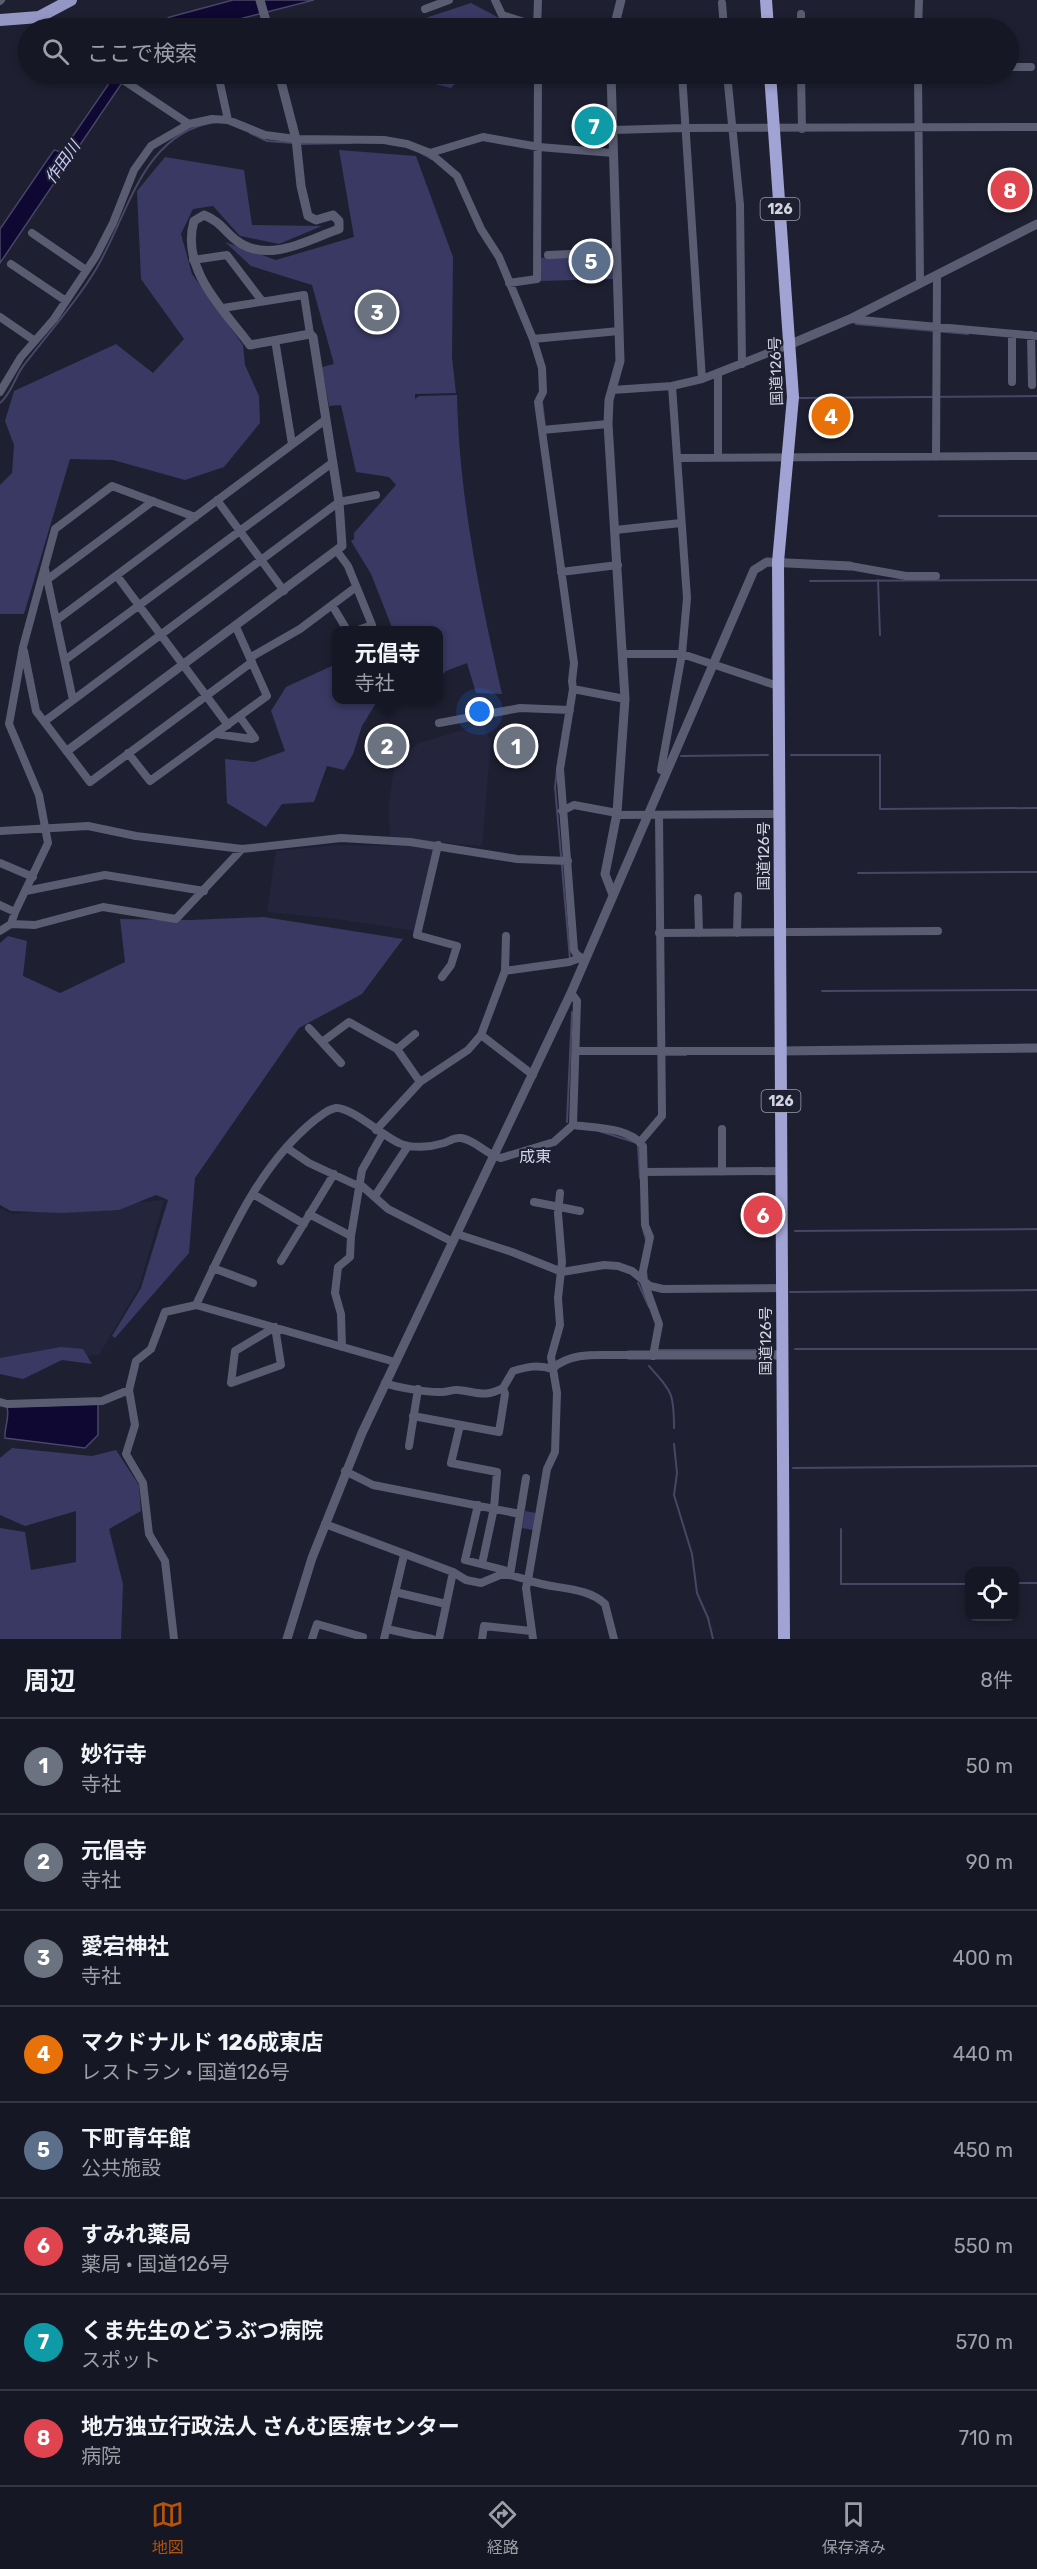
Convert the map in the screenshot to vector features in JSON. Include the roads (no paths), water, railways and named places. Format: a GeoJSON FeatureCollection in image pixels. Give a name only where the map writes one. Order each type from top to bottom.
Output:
{"type":"FeatureCollection","features":[{"type":"Feature","properties":{"kind":"highway"},"geometry":{"type":"LineString","coordinates":[[766,2],[767,18]]}},
{"type":"Feature","properties":{"kind":"highway","name":"国道126号"},"geometry":{"type":"LineString","coordinates":[[771,84],[793,397],[778,562],[784,1639]]}},
{"type":"Feature","properties":{"kind":"main road"},"geometry":{"type":"LineString","coordinates":[[20,18],[39,16],[71,0]]}},
{"type":"Feature","properties":{"kind":"main road"},"geometry":{"type":"LineString","coordinates":[[0,20],[18,18]]}},
{"type":"Feature","properties":{"kind":"street"},"geometry":{"type":"LineString","coordinates":[[260,0],[265,18]]}},
{"type":"Feature","properties":{"kind":"street"},"geometry":{"type":"LineString","coordinates":[[425,9],[449,0]]}},
{"type":"Feature","properties":{"kind":"street"},"geometry":{"type":"LineString","coordinates":[[495,0],[502,15],[511,18]]}},
{"type":"Feature","properties":{"kind":"street"},"geometry":{"type":"LineString","coordinates":[[537,18],[538,0]]}},
{"type":"Feature","properties":{"kind":"street"},"geometry":{"type":"LineString","coordinates":[[918,18],[919,0]]}},
{"type":"Feature","properties":{"kind":"street"},"geometry":{"type":"LineString","coordinates":[[722,3],[723,18]]}},
{"type":"Feature","properties":{"kind":"street"},"geometry":{"type":"LineString","coordinates":[[1019,67],[1031,67]]}},
{"type":"Feature","properties":{"kind":"street"},"geometry":{"type":"LineString","coordinates":[[131,84],[189,123]]}},
{"type":"Feature","properties":{"kind":"street"},"geometry":{"type":"LineString","coordinates":[[220,84],[228,120]]}},
{"type":"Feature","properties":{"kind":"street"},"geometry":{"type":"LineString","coordinates":[[282,84],[296,142],[301,186],[308,216],[316,220],[333,215],[339,221],[339,229],[282,250],[261,250],[237,242],[216,220],[204,215],[194,221],[190,236],[196,270],[250,345],[310,334]]}},
{"type":"Feature","properties":{"kind":"street"},"geometry":{"type":"LineString","coordinates":[[510,283],[537,279],[538,84]]}},
{"type":"Feature","properties":{"kind":"street"},"geometry":{"type":"LineString","coordinates":[[611,84],[620,361],[609,400],[608,424],[625,699],[616,814],[605,874],[613,895]]}},
{"type":"Feature","properties":{"kind":"street"},"geometry":{"type":"LineString","coordinates":[[682,84],[702,379]]}},
{"type":"Feature","properties":{"kind":"street"},"geometry":{"type":"LineString","coordinates":[[728,84],[740,205],[742,364]]}},
{"type":"Feature","properties":{"kind":"street"},"geometry":{"type":"LineString","coordinates":[[801,84],[802,129]]}},
{"type":"Feature","properties":{"kind":"street"},"geometry":{"type":"LineString","coordinates":[[918,84],[920,283]]}},
{"type":"Feature","properties":{"kind":"street"},"geometry":{"type":"LineString","coordinates":[[0,392],[21,357],[54,319],[86,270],[113,223],[134,170],[151,146],[189,123],[212,118],[228,120],[265,135],[296,142],[384,141],[407,144],[430,153],[457,176],[510,283],[542,368],[541,397],[544,430],[574,663],[570,710],[560,769],[565,860],[574,950],[582,959]]}},
{"type":"Feature","properties":{"kind":"street"},"geometry":{"type":"LineString","coordinates":[[613,130],[1037,128]]}},
{"type":"Feature","properties":{"kind":"street"},"geometry":{"type":"LineString","coordinates":[[430,153],[483,137],[539,147],[613,153]]}},
{"type":"Feature","properties":{"kind":"street"},"geometry":{"type":"LineString","coordinates":[[612,390],[672,386],[702,379],[742,364],[850,319],[1037,224]]}},
{"type":"Feature","properties":{"kind":"street"},"geometry":{"type":"LineString","coordinates":[[32,233],[86,270]]}},
{"type":"Feature","properties":{"kind":"street"},"geometry":{"type":"LineString","coordinates":[[548,255],[616,252]]}},
{"type":"Feature","properties":{"kind":"street"},"geometry":{"type":"LineString","coordinates":[[193,260],[227,255],[262,301]]}},
{"type":"Feature","properties":{"kind":"street"},"geometry":{"type":"LineString","coordinates":[[11,264],[66,301]]}},
{"type":"Feature","properties":{"kind":"street"},"geometry":{"type":"LineString","coordinates":[[936,457],[937,275]]}},
{"type":"Feature","properties":{"kind":"street"},"geometry":{"type":"LineString","coordinates":[[67,751],[342,546],[339,502],[313,337],[310,334],[304,295],[223,308]]}},
{"type":"Feature","properties":{"kind":"street"},"geometry":{"type":"LineString","coordinates":[[0,316],[35,341]]}},
{"type":"Feature","properties":{"kind":"street"},"geometry":{"type":"LineString","coordinates":[[850,319],[1034,336],[1032,385]]}},
{"type":"Feature","properties":{"kind":"street"},"geometry":{"type":"LineString","coordinates":[[533,339],[619,332]]}},
{"type":"Feature","properties":{"kind":"street"},"geometry":{"type":"LineString","coordinates":[[1012,334],[1012,382]]}},
{"type":"Feature","properties":{"kind":"street"},"geometry":{"type":"LineString","coordinates":[[275,340],[291,444]]}},
{"type":"Feature","properties":{"kind":"street"},"geometry":{"type":"LineString","coordinates":[[718,373],[718,458]]}},
{"type":"Feature","properties":{"kind":"street"},"geometry":{"type":"LineString","coordinates":[[666,771],[661,770],[682,654],[687,598],[672,386]]}},
{"type":"Feature","properties":{"kind":"street"},"geometry":{"type":"LineString","coordinates":[[58,619],[325,420]]}},
{"type":"Feature","properties":{"kind":"street"},"geometry":{"type":"LineString","coordinates":[[544,430],[608,424]]}},
{"type":"Feature","properties":{"kind":"street"},"geometry":{"type":"LineString","coordinates":[[678,458],[1037,456]]}},
{"type":"Feature","properties":{"kind":"street"},"geometry":{"type":"LineString","coordinates":[[65,660],[332,463]]}},
{"type":"Feature","properties":{"kind":"street"},"geometry":{"type":"LineString","coordinates":[[0,932],[11,924],[48,843],[39,795],[9,724],[24,647],[55,529],[112,486],[195,516]]}},
{"type":"Feature","properties":{"kind":"street"},"geometry":{"type":"LineString","coordinates":[[45,721],[339,502],[376,495]]}},
{"type":"Feature","properties":{"kind":"street"},"geometry":{"type":"LineString","coordinates":[[217,500],[284,591]]}},
{"type":"Feature","properties":{"kind":"street"},"geometry":{"type":"LineString","coordinates":[[48,579],[153,501]]}},
{"type":"Feature","properties":{"kind":"street"},"geometry":{"type":"LineString","coordinates":[[615,530],[681,523]]}},
{"type":"Feature","properties":{"kind":"street"},"geometry":{"type":"LineString","coordinates":[[336,551],[348,566],[372,625],[369,626]]}},
{"type":"Feature","properties":{"kind":"street"},"geometry":{"type":"LineString","coordinates":[[287,1639],[325,1524],[345,1472],[385,1383],[495,1157],[571,993],[582,959],[648,816],[754,570],[767,562],[778,562],[850,566],[906,576],[936,576]]}},
{"type":"Feature","properties":{"kind":"street"},"geometry":{"type":"LineString","coordinates":[[564,572],[618,565]]}},
{"type":"Feature","properties":{"kind":"street"},"geometry":{"type":"LineString","coordinates":[[45,568],[58,619],[73,700]]}},
{"type":"Feature","properties":{"kind":"street"},"geometry":{"type":"LineString","coordinates":[[117,576],[228,725]]}},
{"type":"Feature","properties":{"kind":"street"},"geometry":{"type":"LineString","coordinates":[[24,647],[36,711],[90,782],[251,660],[300,629],[356,587]]}},
{"type":"Feature","properties":{"kind":"street"},"geometry":{"type":"LineString","coordinates":[[332,605],[345,626]]}},
{"type":"Feature","properties":{"kind":"street"},"geometry":{"type":"LineString","coordinates":[[128,753],[150,781],[267,696],[236,627]]}},
{"type":"Feature","properties":{"kind":"street"},"geometry":{"type":"LineString","coordinates":[[624,654],[682,654],[778,686]]}},
{"type":"Feature","properties":{"kind":"street"},"geometry":{"type":"LineString","coordinates":[[573,686],[625,699]]}},
{"type":"Feature","properties":{"kind":"street"},"geometry":{"type":"LineString","coordinates":[[440,723],[520,708],[570,710]]}},
{"type":"Feature","properties":{"kind":"street"},"geometry":{"type":"LineString","coordinates":[[216,734],[255,738],[240,717]]}},
{"type":"Feature","properties":{"kind":"street"},"geometry":{"type":"LineString","coordinates":[[562,811],[574,805],[616,814],[648,816],[778,814]]}},
{"type":"Feature","properties":{"kind":"street"},"geometry":{"type":"LineString","coordinates":[[640,1142],[662,1116],[659,815]]}},
{"type":"Feature","properties":{"kind":"street"},"geometry":{"type":"LineString","coordinates":[[0,831],[88,826],[136,836],[242,849],[341,838],[438,845],[517,859],[565,860]]}},
{"type":"Feature","properties":{"kind":"street"},"geometry":{"type":"LineString","coordinates":[[438,845],[417,935],[457,946],[451,965],[442,978]]}},
{"type":"Feature","properties":{"kind":"street"},"geometry":{"type":"LineString","coordinates":[[11,924],[35,925],[103,907],[176,919],[242,849]]}},
{"type":"Feature","properties":{"kind":"street"},"geometry":{"type":"LineString","coordinates":[[0,863],[33,877]]}},
{"type":"Feature","properties":{"kind":"street"},"geometry":{"type":"LineString","coordinates":[[26,891],[105,874],[189,886],[204,891]]}},
{"type":"Feature","properties":{"kind":"street"},"geometry":{"type":"LineString","coordinates":[[737,933],[738,896]]}},
{"type":"Feature","properties":{"kind":"street"},"geometry":{"type":"LineString","coordinates":[[698,898],[699,933]]}},
{"type":"Feature","properties":{"kind":"street"},"geometry":{"type":"LineString","coordinates":[[0,905],[15,912]]}},
{"type":"Feature","properties":{"kind":"street"},"geometry":{"type":"LineString","coordinates":[[660,933],[938,931]]}},
{"type":"Feature","properties":{"kind":"street"},"geometry":{"type":"LineString","coordinates":[[342,1347],[341,1314],[335,1293],[338,1267],[350,1257],[351,1236],[362,1170],[379,1132],[420,1082],[468,1050],[481,1035],[505,971],[506,936]]}},
{"type":"Feature","properties":{"kind":"street"},"geometry":{"type":"LineString","coordinates":[[505,971],[582,959]]}},
{"type":"Feature","properties":{"kind":"street"},"geometry":{"type":"LineString","coordinates":[[571,993],[577,1001],[573,1125]]}},
{"type":"Feature","properties":{"kind":"street"},"geometry":{"type":"LineString","coordinates":[[322,1042],[349,1022],[357,1029],[397,1049],[420,1082]]}},
{"type":"Feature","properties":{"kind":"street"},"geometry":{"type":"LineString","coordinates":[[309,1028],[341,1063]]}},
{"type":"Feature","properties":{"kind":"street"},"geometry":{"type":"LineString","coordinates":[[397,1049],[415,1034]]}},
{"type":"Feature","properties":{"kind":"street"},"geometry":{"type":"LineString","coordinates":[[481,1035],[533,1075]]}},
{"type":"Feature","properties":{"kind":"street"},"geometry":{"type":"LineString","coordinates":[[577,1051],[1037,1048]]}},
{"type":"Feature","properties":{"kind":"street"},"geometry":{"type":"LineString","coordinates":[[196,1305],[253,1194],[287,1148],[308,1126],[329,1110],[338,1108],[348,1111],[379,1132],[408,1146],[430,1146],[455,1138],[463,1138],[495,1157],[501,1158],[547,1145],[573,1125],[614,1130],[640,1142],[643,1146],[645,1225],[650,1237],[643,1271],[644,1282],[659,1324],[653,1356]]}},
{"type":"Feature","properties":{"kind":"street"},"geometry":{"type":"LineString","coordinates":[[722,1129],[722,1172]]}},
{"type":"Feature","properties":{"kind":"street"},"geometry":{"type":"LineString","coordinates":[[375,1196],[408,1146]]}},
{"type":"Feature","properties":{"kind":"street"},"geometry":{"type":"LineString","coordinates":[[287,1148],[309,1163],[354,1184],[361,1185],[388,1209],[455,1238],[512,1252],[562,1272],[604,1265],[618,1266],[632,1271],[650,1286],[663,1289],[781,1288]]}},
{"type":"Feature","properties":{"kind":"street"},"geometry":{"type":"LineString","coordinates":[[644,1172],[781,1171]]}},
{"type":"Feature","properties":{"kind":"street"},"geometry":{"type":"LineString","coordinates":[[281,1261],[334,1174]]}},
{"type":"Feature","properties":{"kind":"street"},"geometry":{"type":"LineString","coordinates":[[482,1639],[484,1626],[532,1635],[526,1588],[547,1469],[555,1452],[556,1393],[551,1357],[560,1325],[558,1298],[562,1272],[560,1193]]}},
{"type":"Feature","properties":{"kind":"street"},"geometry":{"type":"LineString","coordinates":[[253,1194],[304,1224]]}},
{"type":"Feature","properties":{"kind":"street"},"geometry":{"type":"LineString","coordinates":[[534,1202],[580,1211]]}},
{"type":"Feature","properties":{"kind":"street"},"geometry":{"type":"LineString","coordinates":[[309,1214],[351,1236]]}},
{"type":"Feature","properties":{"kind":"street"},"geometry":{"type":"LineString","coordinates":[[213,1269],[253,1284]]}},
{"type":"Feature","properties":{"kind":"street"},"geometry":{"type":"LineString","coordinates":[[174,1639],[165,1561],[149,1534],[143,1483],[126,1454],[135,1425],[129,1390],[136,1361],[151,1348],[165,1312],[196,1305],[395,1362]]}},
{"type":"Feature","properties":{"kind":"street"},"geometry":{"type":"LineString","coordinates":[[275,1327],[281,1365],[231,1383],[235,1351],[275,1327]]}},
{"type":"Feature","properties":{"kind":"street"},"geometry":{"type":"LineString","coordinates":[[552,1370],[561,1361],[574,1356],[781,1355]]}},
{"type":"Feature","properties":{"kind":"street"},"geometry":{"type":"LineString","coordinates":[[385,1383],[398,1388],[441,1393],[458,1389],[477,1394],[491,1394],[503,1388],[513,1371],[530,1366],[543,1366],[552,1370]]}},
{"type":"Feature","properties":{"kind":"street"},"geometry":{"type":"LineString","coordinates":[[413,1416],[499,1432],[505,1394],[503,1388]]}},
{"type":"Feature","properties":{"kind":"street"},"geometry":{"type":"LineString","coordinates":[[409,1446],[418,1389]]}},
{"type":"Feature","properties":{"kind":"street"},"geometry":{"type":"LineString","coordinates":[[0,1402],[102,1401],[129,1390]]}},
{"type":"Feature","properties":{"kind":"street"},"geometry":{"type":"LineString","coordinates":[[460,1425],[451,1463],[496,1472],[494,1508],[482,1564]]}},
{"type":"Feature","properties":{"kind":"street"},"geometry":{"type":"LineString","coordinates":[[345,1472],[372,1485],[520,1514]]}},
{"type":"Feature","properties":{"kind":"street"},"geometry":{"type":"LineString","coordinates":[[510,1575],[526,1478]]}},
{"type":"Feature","properties":{"kind":"street"},"geometry":{"type":"LineString","coordinates":[[478,1505],[465,1560],[504,1570],[510,1575]]}},
{"type":"Feature","properties":{"kind":"street"},"geometry":{"type":"LineString","coordinates":[[325,1524],[453,1572],[466,1580],[481,1583],[500,1575],[510,1575],[576,1590],[601,1600],[605,1604],[614,1639]]}},
{"type":"Feature","properties":{"kind":"street"},"geometry":{"type":"LineString","coordinates":[[384,1639],[404,1555]]}},
{"type":"Feature","properties":{"kind":"street"},"geometry":{"type":"LineString","coordinates":[[439,1639],[453,1572]]}},
{"type":"Feature","properties":{"kind":"street"},"geometry":{"type":"LineString","coordinates":[[395,1592],[446,1604]]}},
{"type":"Feature","properties":{"kind":"street"},"geometry":{"type":"LineString","coordinates":[[312,1639],[317,1623],[363,1637],[362,1639]]}},
{"type":"Feature","properties":{"kind":"street"},"geometry":{"type":"LineString","coordinates":[[387,1629],[432,1639]]}},
{"type":"Feature","properties":{"kind":"water"},"geometry":{"type":"Polygon","coordinates":[[[233,0],[314,0],[243,18],[168,18],[233,0]]]}},
{"type":"Feature","properties":{"kind":"water","name":"作田川"},"geometry":{"type":"Polygon","coordinates":[[[121,84],[0,263],[0,229],[54,150],[62,152],[108,85],[121,84]]]}},
{"type":"Feature","properties":{"kind":"water"},"geometry":{"type":"Polygon","coordinates":[[[98,1404],[98,1435],[85,1448],[5,1438],[7,1407],[98,1404]]]}},
{"type":"Feature","properties":{"kind":"waterway"},"geometry":{"type":"LineString","coordinates":[[0,403],[8,394],[24,365],[93,274],[139,182],[152,161],[169,143],[190,129],[216,122]]}},
{"type":"Feature","properties":{"kind":"waterway"},"geometry":{"type":"LineString","coordinates":[[250,133],[267,141],[294,143]]}},
{"type":"Feature","properties":{"kind":"waterway"},"geometry":{"type":"LineString","coordinates":[[299,144],[351,143]]}},
{"type":"Feature","properties":{"kind":"waterway"},"geometry":{"type":"LineString","coordinates":[[421,153],[432,159]]}},
{"type":"Feature","properties":{"kind":"waterway"},"geometry":{"type":"LineString","coordinates":[[856,324],[968,334]]}},
{"type":"Feature","properties":{"kind":"waterway"},"geometry":{"type":"LineString","coordinates":[[799,398],[1037,396]]}},
{"type":"Feature","properties":{"kind":"waterway"},"geometry":{"type":"LineString","coordinates":[[542,402],[545,426]]}},
{"type":"Feature","properties":{"kind":"waterway"},"geometry":{"type":"LineString","coordinates":[[939,516],[1037,516]]}},
{"type":"Feature","properties":{"kind":"waterway"},"geometry":{"type":"LineString","coordinates":[[878,580],[880,635]]}},
{"type":"Feature","properties":{"kind":"waterway"},"geometry":{"type":"LineString","coordinates":[[810,581],[1037,580]]}},
{"type":"Feature","properties":{"kind":"waterway"},"geometry":{"type":"LineString","coordinates":[[681,756],[768,755]]}},
{"type":"Feature","properties":{"kind":"waterway"},"geometry":{"type":"LineString","coordinates":[[791,755],[880,755],[880,809],[1037,808]]}},
{"type":"Feature","properties":{"kind":"waterway"},"geometry":{"type":"LineString","coordinates":[[557,770],[555,787],[570,959]]}},
{"type":"Feature","properties":{"kind":"waterway"},"geometry":{"type":"LineString","coordinates":[[858,873],[1037,872]]}},
{"type":"Feature","properties":{"kind":"waterway"},"geometry":{"type":"LineString","coordinates":[[822,991],[1037,990]]}},
{"type":"Feature","properties":{"kind":"waterway"},"geometry":{"type":"LineString","coordinates":[[567,1122],[572,1012]]}},
{"type":"Feature","properties":{"kind":"waterway"},"geometry":{"type":"LineString","coordinates":[[665,1055],[686,1055]]}},
{"type":"Feature","properties":{"kind":"waterway"},"geometry":{"type":"LineString","coordinates":[[599,1131],[634,1142]]}},
{"type":"Feature","properties":{"kind":"waterway"},"geometry":{"type":"LineString","coordinates":[[638,1146],[640,1178]]}},
{"type":"Feature","properties":{"kind":"waterway"},"geometry":{"type":"LineString","coordinates":[[643,1229],[646,1240]]}},
{"type":"Feature","properties":{"kind":"waterway"},"geometry":{"type":"LineString","coordinates":[[795,1231],[1037,1229]]}},
{"type":"Feature","properties":{"kind":"waterway"},"geometry":{"type":"LineString","coordinates":[[638,1283],[649,1307]]}},
{"type":"Feature","properties":{"kind":"waterway"},"geometry":{"type":"LineString","coordinates":[[790,1292],[1037,1290]]}},
{"type":"Feature","properties":{"kind":"waterway"},"geometry":{"type":"LineString","coordinates":[[795,1349],[1037,1349]]}},
{"type":"Feature","properties":{"kind":"waterway"},"geometry":{"type":"LineString","coordinates":[[658,1350],[772,1350]]}},
{"type":"Feature","properties":{"kind":"waterway"},"geometry":{"type":"LineString","coordinates":[[649,1366],[670,1394],[674,1428]]}},
{"type":"Feature","properties":{"kind":"waterway"},"geometry":{"type":"LineString","coordinates":[[674,1444],[677,1473],[674,1495],[692,1554],[697,1593],[708,1618],[713,1639]]}},
{"type":"Feature","properties":{"kind":"waterway"},"geometry":{"type":"LineString","coordinates":[[793,1468],[1037,1466]]}},
{"type":"Feature","properties":{"kind":"waterway"},"geometry":{"type":"LineString","coordinates":[[841,1529],[841,1584],[965,1584]]}},
{"type":"Feature","properties":{"kind":"waterway"},"geometry":{"type":"LineString","coordinates":[[1019,1583],[1037,1583]]}},
{"type":"Feature","properties":{"kind":"place","name":"くま先生のどうぶつ病院"},"geometry":{"type":"Point","coordinates":[594,126]}},
{"type":"Feature","properties":{"kind":"place","name":"地方独立行政法人 さんむ医療センター"},"geometry":{"type":"Point","coordinates":[1010,190]}},
{"type":"Feature","properties":{"kind":"place","name":"下町青年館"},"geometry":{"type":"Point","coordinates":[591,261]}},
{"type":"Feature","properties":{"kind":"place","name":"愛宕神社"},"geometry":{"type":"Point","coordinates":[377,312]}},
{"type":"Feature","properties":{"kind":"place","name":"マクドナルド 126成東店"},"geometry":{"type":"Point","coordinates":[831,416]}},
{"type":"Feature","properties":{"kind":"place","name":"元倡寺"},"geometry":{"type":"Point","coordinates":[387,746]}},
{"type":"Feature","properties":{"kind":"place","name":"妙行寺"},"geometry":{"type":"Point","coordinates":[516,746]}},
{"type":"Feature","properties":{"kind":"place","name":"すみれ薬局"},"geometry":{"type":"Point","coordinates":[763,1215]}},
{"type":"Feature","properties":{"kind":"district","name":"成東"},"geometry":{"type":"Point","coordinates":[535,1156]}}]}
